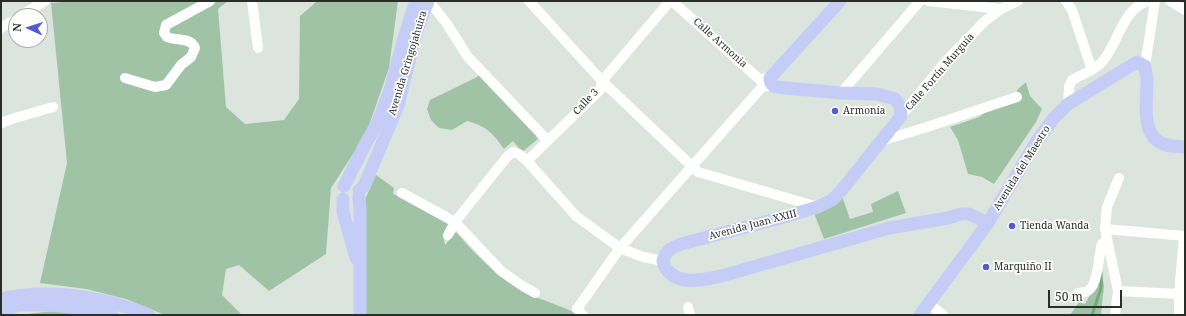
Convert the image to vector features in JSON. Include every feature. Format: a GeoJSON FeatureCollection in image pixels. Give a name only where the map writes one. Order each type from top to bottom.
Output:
{"type":"FeatureCollection","features":[{"type":"Feature","properties":{"kind":"main road","name":"Avenida Gringojahuira"},"geometry":{"type":"LineString","coordinates":[[344,193],[366,143],[378,122],[391,87],[403,41],[416,1]]}},
{"type":"Feature","properties":{"kind":"main road","name":"Avenida Gringojahuira"},"geometry":{"type":"LineString","coordinates":[[359,193],[364,186],[398,106],[416,33],[428,1]]}},
{"type":"Feature","properties":{"kind":"main road"},"geometry":{"type":"LineString","coordinates":[[840,1],[771,82],[776,87],[841,93],[877,94],[895,99],[900,106],[901,116]]}},
{"type":"Feature","properties":{"kind":"main road","name":"Avenida del Maestro"},"geometry":{"type":"LineString","coordinates":[[920,315],[988,223],[1036,142],[1054,118],[1068,104],[1137,62],[1144,66]]}},
{"type":"Feature","properties":{"kind":"main road"},"geometry":{"type":"LineString","coordinates":[[1144,66],[1147,79],[1146,117],[1152,136],[1159,142],[1169,146],[1185,147]]}},
{"type":"Feature","properties":{"kind":"main road","name":"Avenida Juan XXIII"},"geometry":{"type":"LineString","coordinates":[[663,261],[665,254],[670,248],[784,217],[832,200],[841,191],[901,116]]}},
{"type":"Feature","properties":{"kind":"main road"},"geometry":{"type":"LineString","coordinates":[[360,315],[361,275],[359,193],[353,185],[344,193],[343,212],[361,275]]}},
{"type":"Feature","properties":{"kind":"main road"},"geometry":{"type":"LineString","coordinates":[[663,261],[667,270],[674,276],[684,280],[699,281],[725,276],[889,228],[948,218],[961,214],[969,214],[988,223]]}},
{"type":"Feature","properties":{"kind":"main road"},"geometry":{"type":"LineString","coordinates":[[1,299],[20,295],[70,295],[100,300],[149,315]]}},
{"type":"Feature","properties":{"kind":"main road"},"geometry":{"type":"LineString","coordinates":[[1,311],[19,305],[49,305],[80,308],[112,315]]}},
{"type":"Feature","properties":{"kind":"street"},"geometry":{"type":"LineString","coordinates":[[33,8],[45,1]]}},
{"type":"Feature","properties":{"kind":"street"},"geometry":{"type":"LineString","coordinates":[[125,78],[155,87],[166,85],[181,65],[191,57],[195,48],[192,42],[168,37],[164,33],[166,26],[210,1]]}},
{"type":"Feature","properties":{"kind":"street"},"geometry":{"type":"LineString","coordinates":[[252,1],[258,48]]}},
{"type":"Feature","properties":{"kind":"street"},"geometry":{"type":"LineString","coordinates":[[428,1],[447,24],[468,56],[548,141]]}},
{"type":"Feature","properties":{"kind":"street"},"geometry":{"type":"LineString","coordinates":[[529,1],[602,81],[698,172],[818,206]]}},
{"type":"Feature","properties":{"kind":"street","name":"Calle 3"},"geometry":{"type":"LineString","coordinates":[[527,160],[600,90],[602,81],[671,1]]}},
{"type":"Feature","properties":{"kind":"street","name":"Calle Armonia"},"geometry":{"type":"LineString","coordinates":[[671,1],[759,79],[771,82]]}},
{"type":"Feature","properties":{"kind":"street"},"geometry":{"type":"LineString","coordinates":[[841,93],[920,1]]}},
{"type":"Feature","properties":{"kind":"street"},"geometry":{"type":"LineString","coordinates":[[928,1],[1001,9]]}},
{"type":"Feature","properties":{"kind":"street","name":"Calle Fortín Murguía"},"geometry":{"type":"LineString","coordinates":[[901,116],[946,61],[985,21],[1001,9],[1018,1]]}},
{"type":"Feature","properties":{"kind":"street"},"geometry":{"type":"LineString","coordinates":[[1066,1],[1072,10],[1092,70]]}},
{"type":"Feature","properties":{"kind":"street"},"geometry":{"type":"LineString","coordinates":[[1144,66],[1155,1]]}},
{"type":"Feature","properties":{"kind":"street"},"geometry":{"type":"LineString","coordinates":[[1170,1],[1185,10]]}},
{"type":"Feature","properties":{"kind":"street"},"geometry":{"type":"LineString","coordinates":[[1068,104],[1069,87],[1072,80],[1092,70],[1100,64],[1108,55],[1124,21],[1143,2]]}},
{"type":"Feature","properties":{"kind":"street"},"geometry":{"type":"LineString","coordinates":[[584,315],[577,309],[620,248],[762,87],[771,82]]}},
{"type":"Feature","properties":{"kind":"street"},"geometry":{"type":"LineString","coordinates":[[881,141],[1018,97]]}},
{"type":"Feature","properties":{"kind":"street"},"geometry":{"type":"LineString","coordinates":[[1,124],[15,118],[53,107]]}},
{"type":"Feature","properties":{"kind":"street"},"geometry":{"type":"LineString","coordinates":[[448,235],[455,222],[512,152],[519,154],[527,160],[576,216],[620,248],[643,257],[663,261]]}},
{"type":"Feature","properties":{"kind":"street"},"geometry":{"type":"LineString","coordinates":[[1115,315],[1118,291],[1105,229],[1107,207],[1119,178]]}},
{"type":"Feature","properties":{"kind":"street"},"geometry":{"type":"LineString","coordinates":[[402,193],[455,222],[501,271],[535,293]]}},
{"type":"Feature","properties":{"kind":"street"},"geometry":{"type":"LineString","coordinates":[[1105,229],[1184,236],[1179,294],[1180,315]]}},
{"type":"Feature","properties":{"kind":"street"},"geometry":{"type":"LineString","coordinates":[[1078,293],[1090,290],[1096,277],[1102,244],[1107,240]]}},
{"type":"Feature","properties":{"kind":"street"},"geometry":{"type":"LineString","coordinates":[[1118,291],[1179,294]]}},
{"type":"Feature","properties":{"kind":"street"},"geometry":{"type":"LineString","coordinates":[[929,304],[943,315]]}},
{"type":"Feature","properties":{"kind":"green space"},"geometry":{"type":"Polygon","coordinates":[[[77,1],[228,1],[218,9],[226,107],[245,124],[284,120],[299,99],[300,16],[316,2],[398,1],[389,68],[366,134],[331,188],[326,254],[269,291],[239,265],[226,269],[222,295],[241,314],[240,315],[165,315],[126,299],[86,289],[40,283],[67,163],[51,3],[77,1]]]}},
{"type":"Feature","properties":{"kind":"green space"},"geometry":{"type":"Polygon","coordinates":[[[480,75],[529,125],[538,139],[522,152],[513,141],[504,149],[488,131],[474,123],[467,121],[452,130],[439,128],[431,120],[427,109],[430,100],[480,75]]]}},
{"type":"Feature","properties":{"kind":"green space"},"geometry":{"type":"Polygon","coordinates":[[[1026,82],[1030,96],[1042,109],[1036,122],[994,184],[982,177],[968,174],[958,140],[950,127],[979,117],[987,111],[1020,100],[1017,90],[1026,82]]]}},
{"type":"Feature","properties":{"kind":"green space"},"geometry":{"type":"Polygon","coordinates":[[[376,175],[394,188],[393,194],[427,210],[449,223],[443,236],[445,245],[456,232],[504,279],[523,291],[566,308],[579,315],[365,315],[363,204],[376,175]]]}},
{"type":"Feature","properties":{"kind":"green space"},"geometry":{"type":"Polygon","coordinates":[[[898,191],[906,213],[824,239],[814,213],[842,196],[850,219],[873,212],[871,204],[898,191]]]}},
{"type":"Feature","properties":{"kind":"green space"},"geometry":{"type":"Polygon","coordinates":[[[1101,268],[1104,286],[1101,315],[1070,315],[1079,302],[1085,304],[1095,286],[1101,268]]]}},
{"type":"Feature","properties":{"kind":"green space"},"geometry":{"type":"Polygon","coordinates":[[[53,311],[89,315],[19,315],[53,311]]]}},
{"type":"Feature","properties":{"kind":"waterway"},"geometry":{"type":"LineString","coordinates":[[1092,315],[1101,288],[1101,272]]}},
{"type":"Feature","properties":{"kind":"place","name":"Armonía"},"geometry":{"type":"Point","coordinates":[835,111]}},
{"type":"Feature","properties":{"kind":"place","name":"Tienda Wanda"},"geometry":{"type":"Point","coordinates":[1012,226]}},
{"type":"Feature","properties":{"kind":"place","name":"Marquiño II"},"geometry":{"type":"Point","coordinates":[986,267]}}]}
